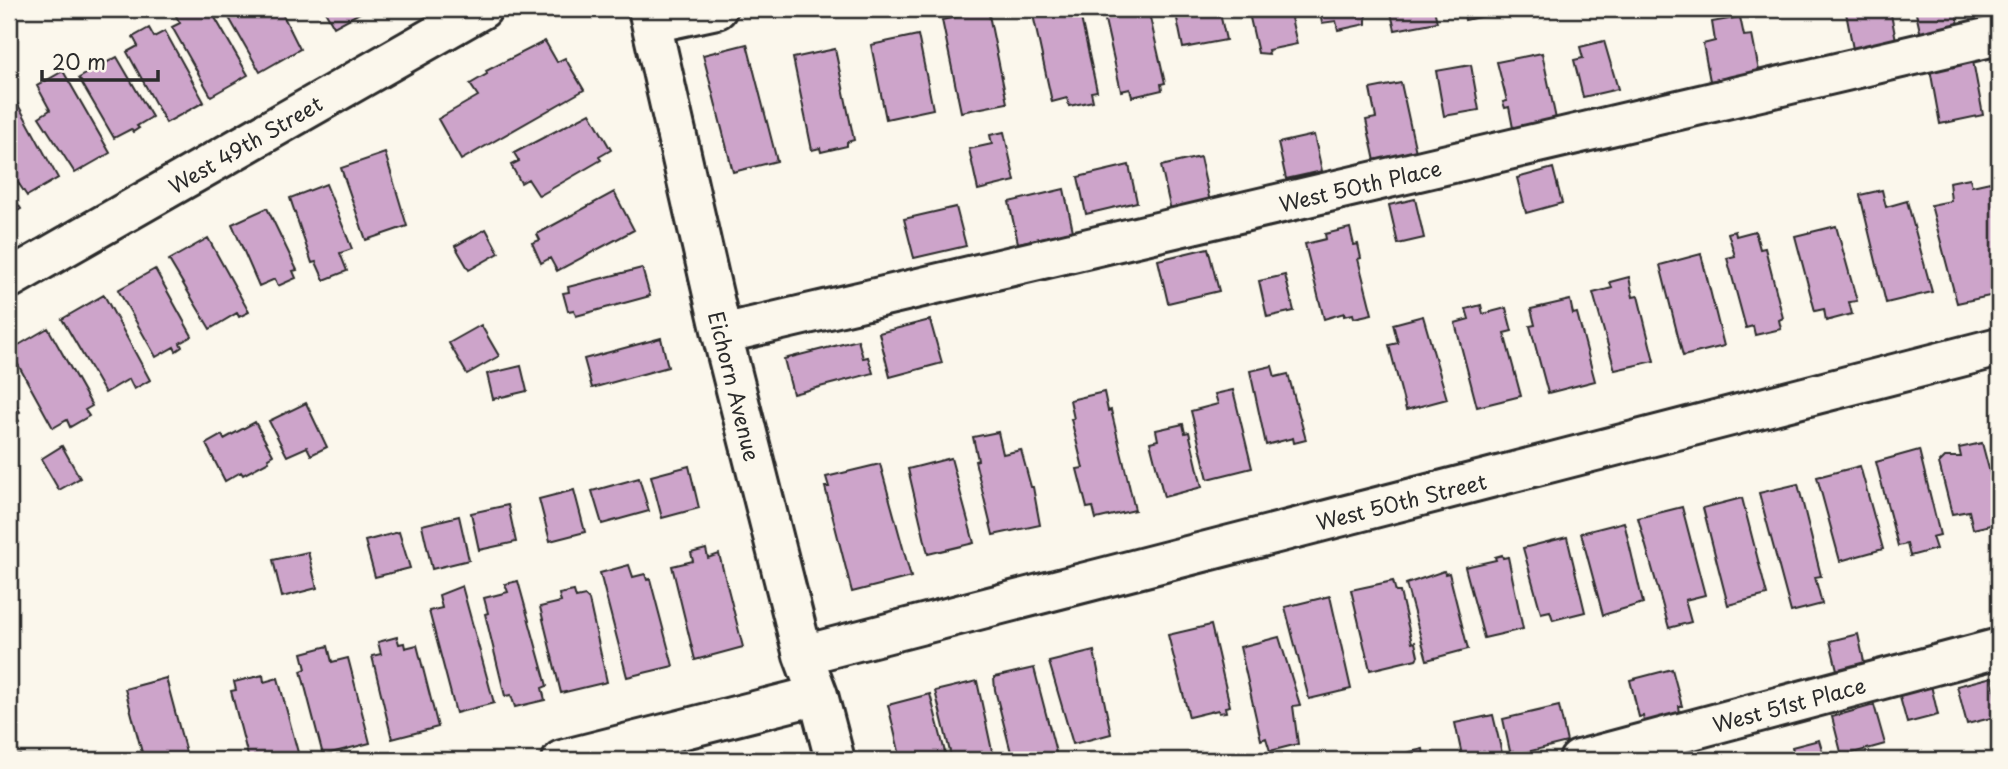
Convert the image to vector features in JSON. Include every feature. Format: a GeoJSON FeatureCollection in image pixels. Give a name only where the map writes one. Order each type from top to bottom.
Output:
{"type":"FeatureCollection","features":[{"type":"Feature","properties":{"kind":"street","name":"West 49th Street"},"geometry":{"type":"LineString","coordinates":[[9,279],[482,9]]}},
{"type":"Feature","properties":{"kind":"street"},"geometry":{"type":"LineString","coordinates":[[650,16],[717,9]]}},
{"type":"Feature","properties":{"kind":"street","name":"Eichorn Avenue"},"geometry":{"type":"LineString","coordinates":[[650,16],[722,334],[803,655],[818,695],[835,760]]}},
{"type":"Feature","properties":{"kind":"street","name":"West 50th Place"},"geometry":{"type":"LineString","coordinates":[[722,334],[1999,36]]}},
{"type":"Feature","properties":{"kind":"street","name":"West 50th Street"},"geometry":{"type":"LineString","coordinates":[[803,655],[1999,347]]}},
{"type":"Feature","properties":{"kind":"street","name":"West 51st Place"},"geometry":{"type":"LineString","coordinates":[[1579,760],[1999,648]]}},
{"type":"Feature","properties":{"kind":"street"},"geometry":{"type":"LineString","coordinates":[[562,760],[818,695]]}},
{"type":"Feature","properties":{"kind":"building"},"geometry":{"type":"Polygon","coordinates":[[[193,9],[196,14],[210,9],[248,75],[211,96],[172,27],[180,23],[176,16],[193,9]]]}},
{"type":"Feature","properties":{"kind":"building"},"geometry":{"type":"Polygon","coordinates":[[[224,9],[280,9],[300,49],[260,72],[224,9]]]}},
{"type":"Feature","properties":{"kind":"building"},"geometry":{"type":"Polygon","coordinates":[[[324,9],[367,9],[334,27],[324,9]]]}},
{"type":"Feature","properties":{"kind":"building"},"geometry":{"type":"Polygon","coordinates":[[[1079,9],[1097,91],[1091,92],[1093,101],[1069,106],[1067,98],[1052,102],[1032,10],[1079,9]]]}},
{"type":"Feature","properties":{"kind":"building"},"geometry":{"type":"Polygon","coordinates":[[[1148,9],[1165,83],[1161,84],[1162,90],[1132,97],[1130,89],[1121,91],[1103,11],[1148,9]]]}},
{"type":"Feature","properties":{"kind":"building"},"geometry":{"type":"Polygon","coordinates":[[[1175,9],[1219,9],[1226,40],[1183,48],[1175,9]]]}},
{"type":"Feature","properties":{"kind":"building"},"geometry":{"type":"Polygon","coordinates":[[[1248,9],[1289,9],[1297,44],[1268,50],[1269,54],[1258,53],[1248,9]]]}},
{"type":"Feature","properties":{"kind":"building"},"geometry":{"type":"Polygon","coordinates":[[[1319,9],[1366,9],[1366,24],[1338,30],[1336,21],[1322,23],[1319,9]]]}},
{"type":"Feature","properties":{"kind":"building"},"geometry":{"type":"Polygon","coordinates":[[[1390,9],[1434,9],[1437,22],[1395,30],[1390,9]]]}},
{"type":"Feature","properties":{"kind":"building"},"geometry":{"type":"Polygon","coordinates":[[[1463,9],[1506,9],[1507,11],[1465,20],[1463,9]]]}},
{"type":"Feature","properties":{"kind":"building"},"geometry":{"type":"Polygon","coordinates":[[[1865,9],[1890,9],[1896,40],[1853,49],[1846,13],[1865,9]]]}},
{"type":"Feature","properties":{"kind":"building"},"geometry":{"type":"Polygon","coordinates":[[[1915,9],[1956,9],[1960,31],[1922,40],[1915,9]]]}},
{"type":"Feature","properties":{"kind":"building"},"geometry":{"type":"Polygon","coordinates":[[[988,10],[1007,103],[961,112],[942,20],[988,10]]]}},
{"type":"Feature","properties":{"kind":"building"},"geometry":{"type":"Polygon","coordinates":[[[1740,17],[1744,36],[1752,35],[1759,71],[1710,81],[1703,44],[1715,41],[1712,22],[1740,17]]]}},
{"type":"Feature","properties":{"kind":"building"},"geometry":{"type":"Polygon","coordinates":[[[149,28],[154,37],[165,31],[204,102],[166,123],[127,52],[138,46],[133,37],[149,28]]]}},
{"type":"Feature","properties":{"kind":"building"},"geometry":{"type":"Polygon","coordinates":[[[918,35],[933,109],[886,119],[871,45],[918,35]]]}},
{"type":"Feature","properties":{"kind":"building"},"geometry":{"type":"Polygon","coordinates":[[[545,41],[557,62],[565,58],[584,90],[461,160],[438,119],[478,96],[470,84],[487,74],[486,71],[545,41]]]}},
{"type":"Feature","properties":{"kind":"building"},"geometry":{"type":"Polygon","coordinates":[[[1604,41],[1618,89],[1583,97],[1574,60],[1583,58],[1580,47],[1604,41]]]}},
{"type":"Feature","properties":{"kind":"building"},"geometry":{"type":"Polygon","coordinates":[[[747,44],[777,161],[733,172],[703,55],[747,44]]]}},
{"type":"Feature","properties":{"kind":"building"},"geometry":{"type":"Polygon","coordinates":[[[835,49],[854,140],[847,142],[847,146],[821,152],[820,148],[812,150],[793,58],[835,49]]]}},
{"type":"Feature","properties":{"kind":"building"},"geometry":{"type":"Polygon","coordinates":[[[1542,53],[1556,119],[1513,128],[1509,107],[1505,108],[1503,102],[1507,101],[1497,62],[1542,53]]]}},
{"type":"Feature","properties":{"kind":"building"},"geometry":{"type":"Polygon","coordinates":[[[117,57],[152,117],[137,126],[139,128],[133,132],[131,129],[114,138],[79,78],[93,70],[91,65],[97,61],[100,66],[117,57]]]}},
{"type":"Feature","properties":{"kind":"building"},"geometry":{"type":"Polygon","coordinates":[[[1973,61],[1983,115],[1940,124],[1930,69],[1973,61]]]}},
{"type":"Feature","properties":{"kind":"building"},"geometry":{"type":"Polygon","coordinates":[[[1471,65],[1479,110],[1444,116],[1436,71],[1471,65]]]}},
{"type":"Feature","properties":{"kind":"building"},"geometry":{"type":"Polygon","coordinates":[[[63,71],[110,153],[75,173],[39,117],[50,110],[37,86],[63,71]]]}},
{"type":"Feature","properties":{"kind":"building"},"geometry":{"type":"Polygon","coordinates":[[[1401,83],[1416,152],[1375,161],[1366,120],[1376,118],[1370,89],[1401,83]]]}},
{"type":"Feature","properties":{"kind":"building"},"geometry":{"type":"Polygon","coordinates":[[[11,96],[58,178],[27,196],[9,169],[11,96]]]}},
{"type":"Feature","properties":{"kind":"building"},"geometry":{"type":"Polygon","coordinates":[[[590,113],[611,150],[599,157],[601,160],[539,196],[528,179],[521,183],[511,165],[519,161],[514,153],[590,113]]]}},
{"type":"Feature","properties":{"kind":"building"},"geometry":{"type":"Polygon","coordinates":[[[1004,132],[1015,181],[978,190],[969,149],[992,144],[990,135],[1004,132]]]}},
{"type":"Feature","properties":{"kind":"building"},"geometry":{"type":"Polygon","coordinates":[[[1314,135],[1322,171],[1286,179],[1278,143],[1314,135]]]}},
{"type":"Feature","properties":{"kind":"building"},"geometry":{"type":"Polygon","coordinates":[[[385,153],[407,226],[366,240],[341,168],[385,153]]]}},
{"type":"Feature","properties":{"kind":"building"},"geometry":{"type":"Polygon","coordinates":[[[1200,157],[1210,202],[1171,211],[1161,166],[1200,157]]]}},
{"type":"Feature","properties":{"kind":"building"},"geometry":{"type":"Polygon","coordinates":[[[1129,165],[1137,202],[1086,214],[1078,177],[1129,165]]]}},
{"type":"Feature","properties":{"kind":"building"},"geometry":{"type":"Polygon","coordinates":[[[1553,168],[1562,203],[1526,213],[1517,178],[1553,168]]]}},
{"type":"Feature","properties":{"kind":"building"},"geometry":{"type":"Polygon","coordinates":[[[1970,178],[1972,186],[1999,180],[1999,294],[1957,303],[1931,205],[1951,201],[1949,182],[1970,178]]]}},
{"type":"Feature","properties":{"kind":"building"},"geometry":{"type":"Polygon","coordinates":[[[326,184],[352,249],[340,253],[347,271],[324,280],[316,262],[312,263],[290,198],[326,184]]]}},
{"type":"Feature","properties":{"kind":"building"},"geometry":{"type":"Polygon","coordinates":[[[1064,189],[1073,231],[1018,243],[1009,202],[1064,189]]]}},
{"type":"Feature","properties":{"kind":"building"},"geometry":{"type":"Polygon","coordinates":[[[9,190],[21,209],[9,216],[9,190]]]}},
{"type":"Feature","properties":{"kind":"building"},"geometry":{"type":"Polygon","coordinates":[[[1882,190],[1886,207],[1907,201],[1932,292],[1886,303],[1860,195],[1882,190]]]}},
{"type":"Feature","properties":{"kind":"building"},"geometry":{"type":"Polygon","coordinates":[[[614,192],[634,230],[557,271],[550,258],[541,263],[532,243],[540,240],[537,234],[614,192]]]}},
{"type":"Feature","properties":{"kind":"building"},"geometry":{"type":"Polygon","coordinates":[[[1415,199],[1424,238],[1398,244],[1389,205],[1415,199]]]}},
{"type":"Feature","properties":{"kind":"building"},"geometry":{"type":"Polygon","coordinates":[[[956,207],[966,246],[914,258],[904,219],[956,207]]]}},
{"type":"Feature","properties":{"kind":"building"},"geometry":{"type":"Polygon","coordinates":[[[267,208],[297,270],[293,271],[296,278],[278,286],[275,279],[259,286],[232,224],[267,208]]]}},
{"type":"Feature","properties":{"kind":"building"},"geometry":{"type":"Polygon","coordinates":[[[1836,226],[1857,301],[1849,302],[1852,314],[1826,321],[1824,309],[1815,311],[1795,236],[1836,226]]]}},
{"type":"Feature","properties":{"kind":"building"},"geometry":{"type":"Polygon","coordinates":[[[1350,228],[1354,245],[1358,244],[1361,258],[1358,259],[1372,314],[1354,318],[1353,314],[1344,316],[1344,313],[1324,319],[1305,244],[1326,239],[1325,234],[1350,228]]]}},
{"type":"Feature","properties":{"kind":"building"},"geometry":{"type":"Polygon","coordinates":[[[486,229],[499,253],[469,270],[455,246],[486,229]]]}},
{"type":"Feature","properties":{"kind":"building"},"geometry":{"type":"Polygon","coordinates":[[[1735,231],[1736,236],[1755,231],[1760,249],[1765,248],[1783,318],[1779,320],[1781,329],[1755,335],[1753,326],[1746,328],[1727,258],[1735,256],[1728,233],[1735,231]]]}},
{"type":"Feature","properties":{"kind":"building"},"geometry":{"type":"Polygon","coordinates":[[[208,238],[249,312],[239,317],[237,313],[210,329],[169,260],[208,238]]]}},
{"type":"Feature","properties":{"kind":"building"},"geometry":{"type":"Polygon","coordinates":[[[1208,248],[1219,291],[1168,303],[1158,260],[1208,248]]]}},
{"type":"Feature","properties":{"kind":"building"},"geometry":{"type":"Polygon","coordinates":[[[1701,254],[1724,346],[1683,356],[1660,265],[1701,254]]]}},
{"type":"Feature","properties":{"kind":"building"},"geometry":{"type":"Polygon","coordinates":[[[642,268],[650,296],[576,316],[574,310],[568,311],[563,293],[569,292],[568,287],[642,268]]]}},
{"type":"Feature","properties":{"kind":"building"},"geometry":{"type":"Polygon","coordinates":[[[155,269],[192,336],[180,343],[182,347],[176,351],[174,347],[156,357],[118,290],[155,269]]]}},
{"type":"Feature","properties":{"kind":"building"},"geometry":{"type":"Polygon","coordinates":[[[1285,275],[1294,311],[1267,317],[1259,281],[1285,275]]]}},
{"type":"Feature","properties":{"kind":"building"},"geometry":{"type":"Polygon","coordinates":[[[1629,277],[1633,297],[1638,296],[1654,361],[1615,370],[1593,293],[1612,288],[1610,282],[1629,277]]]}},
{"type":"Feature","properties":{"kind":"building"},"geometry":{"type":"Polygon","coordinates":[[[104,295],[150,380],[134,389],[129,379],[105,393],[62,319],[104,295]]]}},
{"type":"Feature","properties":{"kind":"building"},"geometry":{"type":"Polygon","coordinates":[[[1570,300],[1573,314],[1577,313],[1595,381],[1548,393],[1530,326],[1535,325],[1531,309],[1570,300]]]}},
{"type":"Feature","properties":{"kind":"building"},"geometry":{"type":"Polygon","coordinates":[[[1481,305],[1483,314],[1506,308],[1512,331],[1504,333],[1521,396],[1477,407],[1455,323],[1469,319],[1466,309],[1481,305]]]}},
{"type":"Feature","properties":{"kind":"building"},"geometry":{"type":"Polygon","coordinates":[[[1423,316],[1447,399],[1406,410],[1389,345],[1398,343],[1393,324],[1423,316]]]}},
{"type":"Feature","properties":{"kind":"building"},"geometry":{"type":"Polygon","coordinates":[[[930,320],[942,363],[890,377],[879,333],[930,320]]]}},
{"type":"Feature","properties":{"kind":"building"},"geometry":{"type":"Polygon","coordinates":[[[481,325],[499,356],[467,374],[449,343],[481,325]]]}},
{"type":"Feature","properties":{"kind":"building"},"geometry":{"type":"Polygon","coordinates":[[[48,328],[92,406],[85,410],[89,416],[70,427],[67,420],[53,428],[10,350],[48,328]]]}},
{"type":"Feature","properties":{"kind":"building"},"geometry":{"type":"Polygon","coordinates":[[[661,338],[668,367],[592,388],[584,359],[661,338]]]}},
{"type":"Feature","properties":{"kind":"building"},"geometry":{"type":"Polygon","coordinates":[[[858,340],[863,358],[868,357],[873,373],[793,394],[784,359],[858,340]]]}},
{"type":"Feature","properties":{"kind":"building"},"geometry":{"type":"Polygon","coordinates":[[[521,366],[527,391],[493,399],[487,374],[521,366]]]}},
{"type":"Feature","properties":{"kind":"building"},"geometry":{"type":"Polygon","coordinates":[[[1272,366],[1275,377],[1288,374],[1306,440],[1294,443],[1293,438],[1266,445],[1250,371],[1272,366]]]}},
{"type":"Feature","properties":{"kind":"building"},"geometry":{"type":"Polygon","coordinates":[[[1233,390],[1252,468],[1208,479],[1191,411],[1218,404],[1215,394],[1233,390]]]}},
{"type":"Feature","properties":{"kind":"building"},"geometry":{"type":"Polygon","coordinates":[[[9,392],[20,412],[15,415],[19,421],[9,427],[9,392]]]}},
{"type":"Feature","properties":{"kind":"building"},"geometry":{"type":"Polygon","coordinates":[[[1104,392],[1108,411],[1111,410],[1135,510],[1096,519],[1093,507],[1087,508],[1077,469],[1083,468],[1071,419],[1074,419],[1070,400],[1104,392]]]}},
{"type":"Feature","properties":{"kind":"building"},"geometry":{"type":"Polygon","coordinates":[[[306,403],[327,447],[311,455],[307,447],[287,456],[269,421],[306,403]]]}},
{"type":"Feature","properties":{"kind":"building"},"geometry":{"type":"Polygon","coordinates":[[[255,422],[273,455],[268,458],[269,461],[225,481],[206,444],[222,435],[224,439],[255,422]]]}},
{"type":"Feature","properties":{"kind":"building"},"geometry":{"type":"Polygon","coordinates":[[[1183,424],[1185,433],[1189,432],[1202,487],[1164,497],[1150,442],[1158,440],[1156,430],[1183,424]]]}},
{"type":"Feature","properties":{"kind":"building"},"geometry":{"type":"Polygon","coordinates":[[[998,432],[1003,454],[1021,450],[1033,487],[1040,525],[993,535],[975,461],[978,460],[973,437],[998,432]]]}},
{"type":"Feature","properties":{"kind":"building"},"geometry":{"type":"Polygon","coordinates":[[[1982,443],[1998,503],[1999,523],[1973,529],[1969,511],[1952,514],[1939,463],[1945,457],[1961,457],[1959,448],[1982,443]]]}},
{"type":"Feature","properties":{"kind":"building"},"geometry":{"type":"Polygon","coordinates":[[[62,446],[80,478],[59,490],[41,459],[62,446]]]}},
{"type":"Feature","properties":{"kind":"building"},"geometry":{"type":"Polygon","coordinates":[[[1919,450],[1940,535],[1932,537],[1936,549],[1910,556],[1907,544],[1898,546],[1876,462],[1919,450]]]}},
{"type":"Feature","properties":{"kind":"building"},"geometry":{"type":"Polygon","coordinates":[[[951,458],[974,543],[928,554],[908,469],[951,458]]]}},
{"type":"Feature","properties":{"kind":"building"},"geometry":{"type":"Polygon","coordinates":[[[880,464],[911,577],[852,592],[825,487],[829,487],[826,477],[880,464]]]}},
{"type":"Feature","properties":{"kind":"building"},"geometry":{"type":"Polygon","coordinates":[[[689,466],[699,508],[662,518],[651,476],[689,466]]]}},
{"type":"Feature","properties":{"kind":"building"},"geometry":{"type":"Polygon","coordinates":[[[1860,466],[1883,549],[1840,561],[1817,477],[1860,466]]]}},
{"type":"Feature","properties":{"kind":"building"},"geometry":{"type":"Polygon","coordinates":[[[639,478],[649,511],[602,524],[592,491],[639,478]]]}},
{"type":"Feature","properties":{"kind":"building"},"geometry":{"type":"Polygon","coordinates":[[[1798,484],[1821,576],[1815,577],[1822,604],[1791,612],[1759,493],[1798,484]]]}},
{"type":"Feature","properties":{"kind":"building"},"geometry":{"type":"Polygon","coordinates":[[[574,490],[585,532],[550,541],[539,499],[574,490]]]}},
{"type":"Feature","properties":{"kind":"building"},"geometry":{"type":"Polygon","coordinates":[[[1742,498],[1767,595],[1728,605],[1703,508],[1742,498]]]}},
{"type":"Feature","properties":{"kind":"building"},"geometry":{"type":"Polygon","coordinates":[[[508,505],[516,542],[479,550],[471,513],[508,505]]]}},
{"type":"Feature","properties":{"kind":"building"},"geometry":{"type":"Polygon","coordinates":[[[1682,507],[1705,595],[1685,600],[1691,622],[1669,628],[1638,518],[1682,507]]]}},
{"type":"Feature","properties":{"kind":"building"},"geometry":{"type":"Polygon","coordinates":[[[459,516],[469,560],[432,569],[422,525],[459,516]]]}},
{"type":"Feature","properties":{"kind":"building"},"geometry":{"type":"Polygon","coordinates":[[[1624,522],[1643,603],[1603,615],[1581,533],[1624,522]]]}},
{"type":"Feature","properties":{"kind":"building"},"geometry":{"type":"Polygon","coordinates":[[[399,532],[410,568],[375,577],[365,541],[399,532]]]}},
{"type":"Feature","properties":{"kind":"building"},"geometry":{"type":"Polygon","coordinates":[[[1567,537],[1585,612],[1553,620],[1550,611],[1541,613],[1523,548],[1567,537]]]}},
{"type":"Feature","properties":{"kind":"building"},"geometry":{"type":"Polygon","coordinates":[[[706,549],[708,558],[719,554],[743,647],[695,660],[672,566],[693,561],[691,553],[706,549]]]}},
{"type":"Feature","properties":{"kind":"building"},"geometry":{"type":"Polygon","coordinates":[[[308,552],[317,588],[282,597],[273,560],[308,552]]]}},
{"type":"Feature","properties":{"kind":"building"},"geometry":{"type":"Polygon","coordinates":[[[1502,555],[1503,558],[1508,557],[1523,629],[1484,638],[1465,567],[1496,560],[1495,557],[1502,555]]]}},
{"type":"Feature","properties":{"kind":"building"},"geometry":{"type":"Polygon","coordinates":[[[629,565],[633,577],[645,574],[647,580],[650,579],[673,666],[627,677],[600,573],[629,565]]]}},
{"type":"Feature","properties":{"kind":"building"},"geometry":{"type":"Polygon","coordinates":[[[1444,571],[1445,574],[1449,573],[1468,649],[1427,660],[1406,584],[1444,571]]]}},
{"type":"Feature","properties":{"kind":"building"},"geometry":{"type":"Polygon","coordinates":[[[518,581],[547,686],[542,688],[545,700],[515,707],[511,695],[505,696],[485,614],[488,613],[484,598],[508,592],[505,584],[518,581]]]}},
{"type":"Feature","properties":{"kind":"building"},"geometry":{"type":"Polygon","coordinates":[[[1393,581],[1396,592],[1400,592],[1412,643],[1415,642],[1418,656],[1416,659],[1370,670],[1351,590],[1393,581]]]}},
{"type":"Feature","properties":{"kind":"building"},"geometry":{"type":"Polygon","coordinates":[[[462,586],[494,703],[456,713],[429,611],[442,608],[439,595],[462,586]]]}},
{"type":"Feature","properties":{"kind":"building"},"geometry":{"type":"Polygon","coordinates":[[[574,591],[576,598],[585,596],[589,600],[607,682],[561,693],[540,607],[561,602],[559,594],[574,591]]]}},
{"type":"Feature","properties":{"kind":"building"},"geometry":{"type":"Polygon","coordinates":[[[1330,596],[1351,689],[1309,699],[1285,607],[1330,596]]]}},
{"type":"Feature","properties":{"kind":"building"},"geometry":{"type":"Polygon","coordinates":[[[1211,625],[1230,706],[1225,707],[1226,712],[1219,713],[1218,710],[1189,717],[1168,635],[1211,625]]]}},
{"type":"Feature","properties":{"kind":"building"},"geometry":{"type":"Polygon","coordinates":[[[1858,634],[1866,671],[1839,678],[1830,641],[1858,634]]]}},
{"type":"Feature","properties":{"kind":"building"},"geometry":{"type":"Polygon","coordinates":[[[397,637],[399,644],[404,643],[405,648],[417,645],[438,727],[392,739],[372,656],[381,654],[378,642],[397,637]]]}},
{"type":"Feature","properties":{"kind":"building"},"geometry":{"type":"Polygon","coordinates":[[[1279,637],[1300,705],[1293,706],[1298,744],[1270,751],[1266,738],[1261,740],[1240,647],[1279,637]]]}},
{"type":"Feature","properties":{"kind":"building"},"geometry":{"type":"Polygon","coordinates":[[[328,646],[332,662],[348,658],[370,743],[323,755],[301,671],[306,669],[302,653],[328,646]]]}},
{"type":"Feature","properties":{"kind":"building"},"geometry":{"type":"Polygon","coordinates":[[[1094,651],[1111,734],[1073,744],[1049,662],[1094,651]]]}},
{"type":"Feature","properties":{"kind":"building"},"geometry":{"type":"Polygon","coordinates":[[[1034,668],[1058,760],[1013,760],[994,677],[1034,668]]]}},
{"type":"Feature","properties":{"kind":"building"},"geometry":{"type":"Polygon","coordinates":[[[1672,669],[1682,706],[1679,706],[1680,713],[1644,722],[1643,716],[1639,717],[1630,680],[1672,669]]]}},
{"type":"Feature","properties":{"kind":"building"},"geometry":{"type":"Polygon","coordinates":[[[263,675],[264,682],[278,678],[300,760],[249,760],[231,691],[236,690],[234,682],[263,675]]]}},
{"type":"Feature","properties":{"kind":"building"},"geometry":{"type":"Polygon","coordinates":[[[1992,677],[1999,716],[1967,724],[1957,686],[1992,677]]]}},
{"type":"Feature","properties":{"kind":"building"},"geometry":{"type":"Polygon","coordinates":[[[166,678],[188,760],[144,760],[125,689],[166,678]]]}},
{"type":"Feature","properties":{"kind":"building"},"geometry":{"type":"Polygon","coordinates":[[[977,681],[994,760],[952,760],[935,691],[977,681]]]}},
{"type":"Feature","properties":{"kind":"building"},"geometry":{"type":"Polygon","coordinates":[[[1930,681],[1938,715],[1907,723],[1898,690],[1930,681]]]}},
{"type":"Feature","properties":{"kind":"building"},"geometry":{"type":"Polygon","coordinates":[[[930,694],[947,760],[901,760],[888,705],[930,694]]]}},
{"type":"Feature","properties":{"kind":"building"},"geometry":{"type":"Polygon","coordinates":[[[1874,705],[1885,744],[1842,756],[1832,717],[1874,705]]]}},
{"type":"Feature","properties":{"kind":"building"},"geometry":{"type":"Polygon","coordinates":[[[1559,706],[1567,742],[1511,756],[1503,719],[1559,706]]]}},
{"type":"Feature","properties":{"kind":"building"},"geometry":{"type":"Polygon","coordinates":[[[1493,715],[1502,753],[1463,760],[1455,723],[1493,715]]]}},
{"type":"Feature","properties":{"kind":"building"},"geometry":{"type":"Polygon","coordinates":[[[9,728],[16,756],[20,755],[21,760],[9,760],[9,728]]]}},
{"type":"Feature","properties":{"kind":"building"},"geometry":{"type":"Polygon","coordinates":[[[1819,740],[1825,760],[1796,760],[1792,747],[1819,740]]]}},
{"type":"Feature","properties":{"kind":"building"},"geometry":{"type":"Polygon","coordinates":[[[1423,749],[1425,760],[1394,760],[1393,756],[1423,749]]]}},
{"type":"Feature","properties":{"kind":"building"},"geometry":{"type":"Polygon","coordinates":[[[1697,749],[1701,760],[1654,760],[1697,749]]]}}]}
